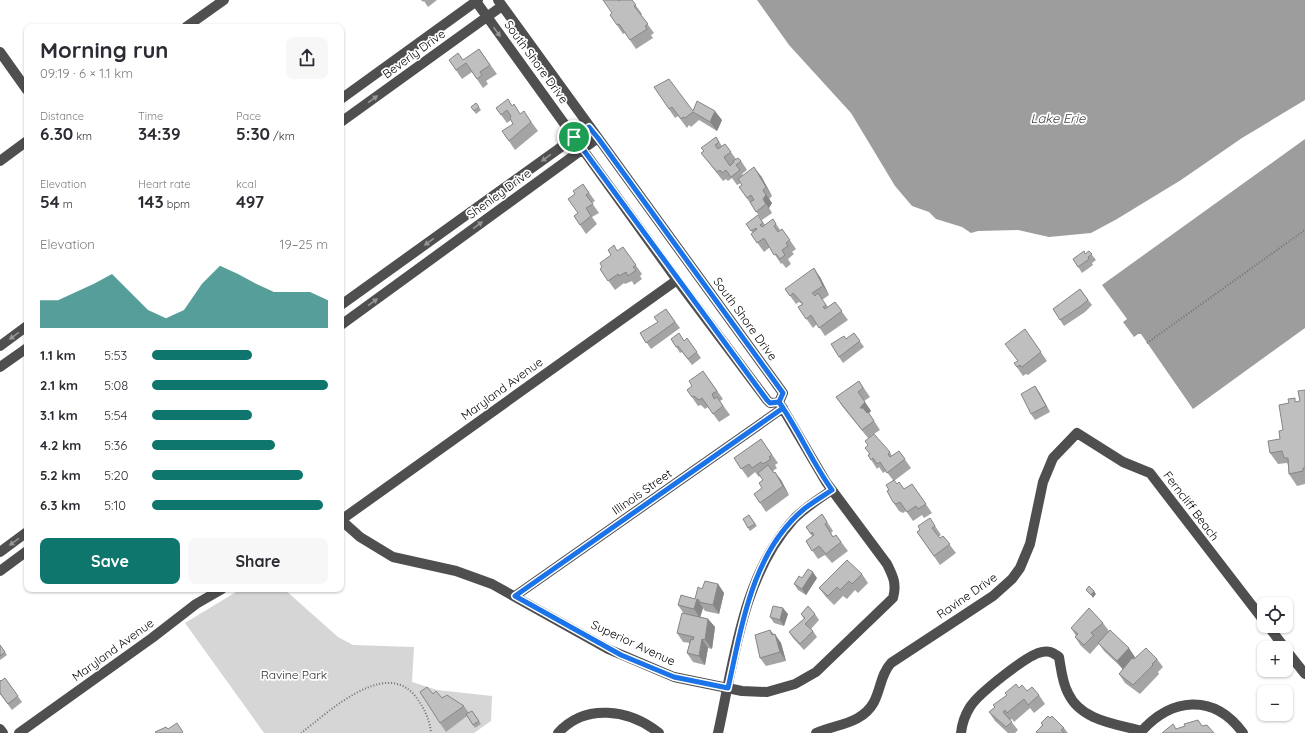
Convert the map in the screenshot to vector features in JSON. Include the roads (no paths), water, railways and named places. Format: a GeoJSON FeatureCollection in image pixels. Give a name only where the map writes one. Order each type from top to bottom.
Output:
{"type":"FeatureCollection","features":[{"type":"Feature","properties":{"kind":"street"},"geometry":{"type":"LineString","coordinates":[[190,24],[224,0]]}},
{"type":"Feature","properties":{"kind":"street","name":"South Shore Drive"},"geometry":{"type":"LineString","coordinates":[[476,0],[677,280],[770,403],[781,405]]}},
{"type":"Feature","properties":{"kind":"street","name":"Beverly Drive"},"geometry":{"type":"LineString","coordinates":[[344,97],[476,0]]}},
{"type":"Feature","properties":{"kind":"street","name":"South Shore Drive"},"geometry":{"type":"LineString","coordinates":[[500,3],[783,393],[781,405],[814,463],[832,490],[887,564],[894,577],[896,586]]}},
{"type":"Feature","properties":{"kind":"street","name":"Beverly Drive"},"geometry":{"type":"LineString","coordinates":[[344,120],[487,17],[500,3]]}},
{"type":"Feature","properties":{"kind":"street"},"geometry":{"type":"LineString","coordinates":[[0,52],[24,86]]}},
{"type":"Feature","properties":{"kind":"street","name":"Shenley Drive"},"geometry":{"type":"LineString","coordinates":[[344,303],[589,127]]}},
{"type":"Feature","properties":{"kind":"street","name":"Shenley Drive"},"geometry":{"type":"LineString","coordinates":[[344,323],[598,138]]}},
{"type":"Feature","properties":{"kind":"street"},"geometry":{"type":"LineString","coordinates":[[0,161],[24,144]]}},
{"type":"Feature","properties":{"kind":"street"},"geometry":{"type":"LineString","coordinates":[[407,257],[416,270]]}},
{"type":"Feature","properties":{"kind":"street","name":"Maryland Avenue"},"geometry":{"type":"LineString","coordinates":[[344,518],[677,280]]}},
{"type":"Feature","properties":{"kind":"street"},"geometry":{"type":"LineString","coordinates":[[0,346],[24,328]]}},
{"type":"Feature","properties":{"kind":"street"},"geometry":{"type":"LineString","coordinates":[[0,367],[24,350]]}},
{"type":"Feature","properties":{"kind":"street","name":"Illinois Street"},"geometry":{"type":"LineString","coordinates":[[515,596],[781,405]]}},
{"type":"Feature","properties":{"kind":"street","name":"Ferncliff Beach"},"geometry":{"type":"LineString","coordinates":[[1077,433],[1123,462],[1150,473],[1257,612]]}},
{"type":"Feature","properties":{"kind":"street","name":"Ravine Drive"},"geometry":{"type":"LineString","coordinates":[[816,733],[852,722],[864,714],[874,702],[883,676],[891,663],[993,596],[1012,579],[1020,568],[1030,544],[1043,482],[1053,458],[1077,433]]}},
{"type":"Feature","properties":{"kind":"street"},"geometry":{"type":"LineString","coordinates":[[718,733],[744,620],[761,568],[777,541],[794,519],[804,509],[832,490]]}},
{"type":"Feature","properties":{"kind":"street","name":"Superior Avenue"},"geometry":{"type":"LineString","coordinates":[[344,523],[360,537],[393,557],[456,571],[492,584],[608,649],[642,664],[674,677],[742,691],[767,692],[780,690],[806,680],[893,598],[896,586]]}},
{"type":"Feature","properties":{"kind":"street"},"geometry":{"type":"LineString","coordinates":[[0,552],[24,534]]}},
{"type":"Feature","properties":{"kind":"street"},"geometry":{"type":"LineString","coordinates":[[0,570],[24,553]]}},
{"type":"Feature","properties":{"kind":"street","name":"Maryland Avenue"},"geometry":{"type":"LineString","coordinates":[[20,733],[152,638],[196,604],[217,592]]}},
{"type":"Feature","properties":{"kind":"street"},"geometry":{"type":"LineString","coordinates":[[961,733],[969,708],[977,698],[1006,673],[1041,652],[1052,651],[1059,657],[1068,693],[1085,713],[1097,719],[1141,732],[1148,723],[1161,714],[1173,708],[1195,704],[1212,707],[1228,716],[1243,733]]}},
{"type":"Feature","properties":{"kind":"street"},"geometry":{"type":"LineString","coordinates":[[1293,659],[1305,674]]}},
{"type":"Feature","properties":{"kind":"street"},"geometry":{"type":"LineString","coordinates":[[558,733],[573,719],[602,713],[615,713],[639,720],[659,733]]}},
{"type":"Feature","properties":{"kind":"street"},"geometry":{"type":"LineString","coordinates":[[0,729],[2,733]]}},
{"type":"Feature","properties":{"kind":"water","name":"Lake Erie"},"geometry":{"type":"Polygon","coordinates":[[[757,0],[1305,0],[1305,100],[1242,138],[1181,180],[1091,233],[1049,237],[1018,230],[978,231],[971,233],[962,227],[936,219],[929,212],[912,206],[895,186],[851,113],[789,45],[757,0]]]}},
{"type":"Feature","properties":{"kind":"water"},"geometry":{"type":"Polygon","coordinates":[[[1305,139],[1305,328],[1193,409],[1141,334],[1134,337],[1123,322],[1127,319],[1102,285],[1305,139]]]}},
{"type":"Feature","properties":{"kind":"park label","name":"Ravine Park"},"geometry":{"type":"Point","coordinates":[294,675]}}]}
